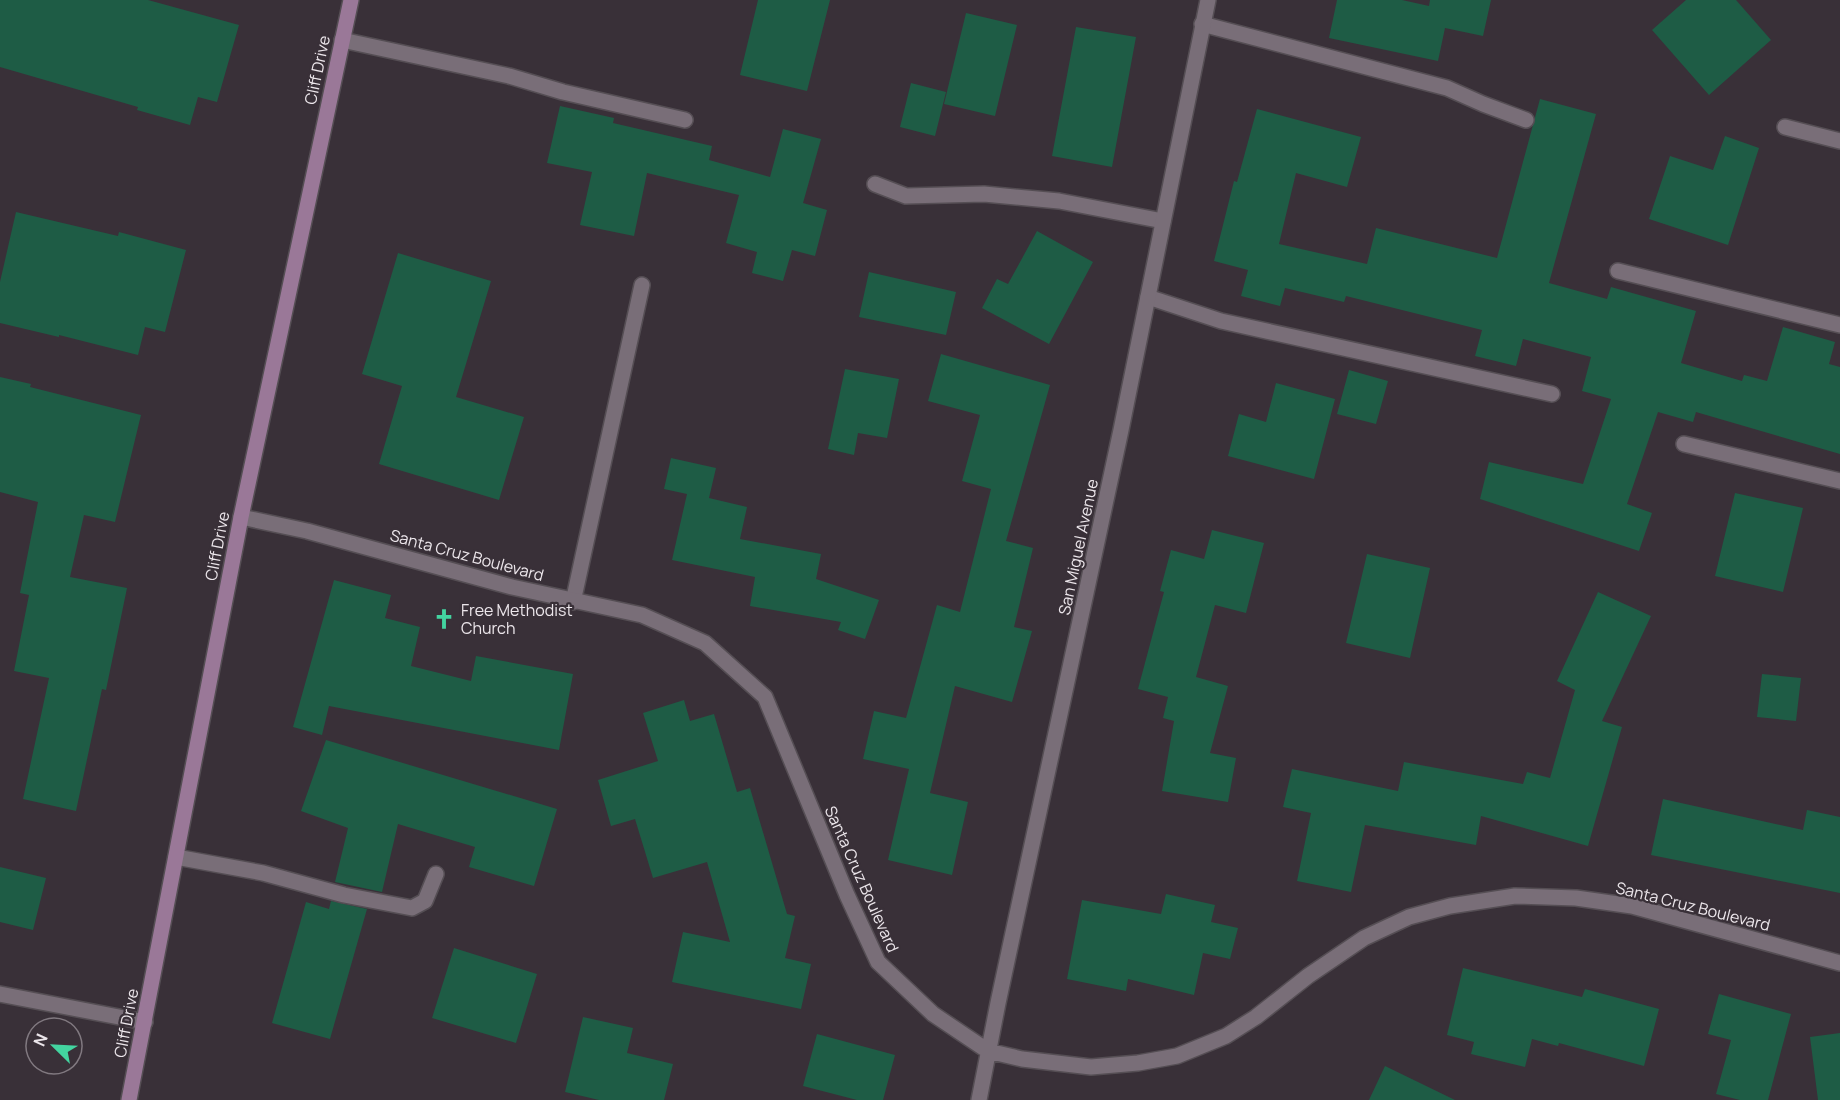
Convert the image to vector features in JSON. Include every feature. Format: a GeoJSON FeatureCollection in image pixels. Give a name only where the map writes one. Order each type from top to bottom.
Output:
{"type":"FeatureCollection","features":[{"type":"Feature","properties":{"kind":"main road","name":"Cliff Drive"},"geometry":{"type":"LineString","coordinates":[[129,1100],[241,517],[351,0]]}},
{"type":"Feature","properties":{"kind":"street","name":"San Miguel Avenue"},"geometry":{"type":"LineString","coordinates":[[979,1100],[1208,0]]}},
{"type":"Feature","properties":{"kind":"street"},"geometry":{"type":"LineString","coordinates":[[1202,24],[1447,88],[1483,105],[1526,120]]}},
{"type":"Feature","properties":{"kind":"street"},"geometry":{"type":"LineString","coordinates":[[342,40],[509,76],[563,92],[685,120]]}},
{"type":"Feature","properties":{"kind":"street"},"geometry":{"type":"LineString","coordinates":[[1785,127],[1840,141]]}},
{"type":"Feature","properties":{"kind":"street"},"geometry":{"type":"LineString","coordinates":[[875,184],[906,196],[984,194],[1059,201],[1163,221]]}},
{"type":"Feature","properties":{"kind":"street"},"geometry":{"type":"LineString","coordinates":[[1618,271],[1840,325]]}},
{"type":"Feature","properties":{"kind":"street"},"geometry":{"type":"LineString","coordinates":[[573,602],[642,285]]}},
{"type":"Feature","properties":{"kind":"street"},"geometry":{"type":"LineString","coordinates":[[1148,297],[1221,321],[1552,394]]}},
{"type":"Feature","properties":{"kind":"street"},"geometry":{"type":"LineString","coordinates":[[1684,444],[1840,481]]}},
{"type":"Feature","properties":{"kind":"street","name":"Santa Cruz Boulevard"},"geometry":{"type":"LineString","coordinates":[[241,517],[307,531],[573,602],[642,615],[705,643],[765,697],[847,895],[878,962],[933,1014],[988,1051],[1022,1059],[1091,1067],[1138,1063],[1177,1056],[1226,1036],[1256,1017],[1308,976],[1364,938],[1409,917],[1450,906],[1515,896],[1576,898],[1632,906],[1840,963]]}},
{"type":"Feature","properties":{"kind":"street"},"geometry":{"type":"LineString","coordinates":[[176,857],[263,873],[344,895],[412,908],[425,901],[436,874]]}},
{"type":"Feature","properties":{"kind":"street"},"geometry":{"type":"LineString","coordinates":[[0,994],[145,1022]]}},
{"type":"Feature","properties":{"kind":"building"},"geometry":{"type":"Polygon","coordinates":[[[0,0],[148,0],[239,25],[217,102],[198,97],[190,125],[137,110],[138,107],[0,67],[0,0]]]}},
{"type":"Feature","properties":{"kind":"building"},"geometry":{"type":"Polygon","coordinates":[[[758,0],[830,0],[807,91],[740,75],[758,0]]]}},
{"type":"Feature","properties":{"kind":"building"},"geometry":{"type":"Polygon","coordinates":[[[1337,0],[1402,0],[1429,6],[1430,0],[1491,0],[1483,36],[1445,28],[1438,61],[1329,38],[1337,0]]]}},
{"type":"Feature","properties":{"kind":"building"},"geometry":{"type":"Polygon","coordinates":[[[1686,0],[1736,0],[1771,40],[1709,95],[1652,30],[1686,0]]]}},
{"type":"Feature","properties":{"kind":"building"},"geometry":{"type":"Polygon","coordinates":[[[966,13],[1017,25],[995,116],[944,104],[966,13]]]}},
{"type":"Feature","properties":{"kind":"building"},"geometry":{"type":"Polygon","coordinates":[[[1076,27],[1136,37],[1112,167],[1052,156],[1076,27]]]}},
{"type":"Feature","properties":{"kind":"building"},"geometry":{"type":"Polygon","coordinates":[[[911,83],[946,92],[935,136],[900,127],[911,83]]]}},
{"type":"Feature","properties":{"kind":"building"},"geometry":{"type":"Polygon","coordinates":[[[1540,99],[1596,114],[1549,283],[1607,299],[1611,287],[1696,311],[1681,363],[1742,381],[1744,375],[1767,381],[1783,327],[1835,342],[1829,364],[1840,367],[1840,454],[1696,412],[1693,422],[1658,412],[1627,504],[1652,513],[1639,551],[1480,499],[1489,462],[1583,484],[1611,399],[1582,391],[1591,357],[1523,339],[1516,366],[1475,356],[1482,330],[1346,296],[1344,302],[1285,288],[1280,306],[1241,296],[1248,270],[1214,261],[1234,181],[1237,182],[1257,109],[1361,137],[1347,187],[1296,173],[1279,244],[1367,264],[1376,228],[1497,258],[1540,99]]]}},
{"type":"Feature","properties":{"kind":"building"},"geometry":{"type":"Polygon","coordinates":[[[560,106],[614,118],[613,123],[712,146],[709,160],[770,177],[783,129],[821,139],[803,203],[827,210],[815,256],[792,250],[783,281],[752,273],[757,252],[726,243],[739,195],[647,173],[634,236],[580,225],[592,172],[547,163],[560,106]]]}},
{"type":"Feature","properties":{"kind":"building"},"geometry":{"type":"Polygon","coordinates":[[[1725,136],[1759,148],[1728,245],[1649,219],[1670,156],[1713,170],[1725,136]]]}},
{"type":"Feature","properties":{"kind":"building"},"geometry":{"type":"Polygon","coordinates":[[[16,212],[118,236],[119,232],[186,250],[165,332],[145,327],[138,355],[0,323],[0,282],[16,212]]]}},
{"type":"Feature","properties":{"kind":"building"},"geometry":{"type":"Polygon","coordinates":[[[1037,231],[1093,262],[1049,344],[982,308],[997,279],[1008,284],[1037,231]]]}},
{"type":"Feature","properties":{"kind":"building"},"geometry":{"type":"Polygon","coordinates":[[[398,253],[491,281],[456,397],[524,417],[499,500],[379,464],[402,386],[362,374],[398,253]]]}},
{"type":"Feature","properties":{"kind":"building"},"geometry":{"type":"Polygon","coordinates":[[[869,272],[956,292],[946,335],[859,317],[869,272]]]}},
{"type":"Feature","properties":{"kind":"building"},"geometry":{"type":"Polygon","coordinates":[[[941,354],[1050,385],[1006,541],[1033,548],[1014,627],[1032,631],[1012,702],[955,686],[930,793],[968,802],[952,875],[888,860],[909,769],[863,759],[874,711],[906,718],[937,605],[960,612],[991,489],[962,481],[980,415],[928,401],[941,354]]]}},
{"type":"Feature","properties":{"kind":"building"},"geometry":{"type":"Polygon","coordinates":[[[845,369],[899,379],[887,438],[858,433],[854,455],[828,449],[845,369]]]}},
{"type":"Feature","properties":{"kind":"building"},"geometry":{"type":"Polygon","coordinates":[[[1349,370],[1388,381],[1376,424],[1337,414],[1349,370]]]}},
{"type":"Feature","properties":{"kind":"building"},"geometry":{"type":"Polygon","coordinates":[[[0,377],[31,384],[30,387],[141,415],[115,522],[84,515],[70,577],[127,588],[106,690],[102,689],[76,811],[23,799],[49,678],[14,671],[29,595],[20,593],[38,502],[0,492],[0,377]]]}},
{"type":"Feature","properties":{"kind":"building"},"geometry":{"type":"Polygon","coordinates":[[[1276,383],[1335,399],[1314,479],[1228,456],[1239,414],[1266,422],[1276,383]]]}},
{"type":"Feature","properties":{"kind":"building"},"geometry":{"type":"Polygon","coordinates":[[[671,458],[716,468],[709,498],[747,507],[740,539],[821,554],[816,579],[879,600],[865,639],[838,630],[841,622],[750,606],[755,577],[672,560],[687,494],[664,489],[671,458]]]}},
{"type":"Feature","properties":{"kind":"building"},"geometry":{"type":"Polygon","coordinates":[[[1735,493],[1803,508],[1783,592],[1715,576],[1735,493]]]}},
{"type":"Feature","properties":{"kind":"building"},"geometry":{"type":"Polygon","coordinates":[[[1212,530],[1264,543],[1246,613],[1215,605],[1196,677],[1228,686],[1210,753],[1236,758],[1228,802],[1162,791],[1174,721],[1163,718],[1168,697],[1138,689],[1164,592],[1160,591],[1171,550],[1204,559],[1212,530]]]}},
{"type":"Feature","properties":{"kind":"building"},"geometry":{"type":"Polygon","coordinates":[[[1367,554],[1430,568],[1410,658],[1346,643],[1367,554]]]}},
{"type":"Feature","properties":{"kind":"building"},"geometry":{"type":"Polygon","coordinates":[[[334,580],[391,595],[385,618],[420,627],[411,666],[471,681],[476,656],[573,674],[559,750],[329,706],[322,735],[293,727],[334,580]]]}},
{"type":"Feature","properties":{"kind":"building"},"geometry":{"type":"Polygon","coordinates":[[[1598,592],[1651,616],[1602,721],[1622,727],[1588,846],[1481,816],[1476,845],[1365,825],[1351,892],[1297,881],[1311,813],[1283,807],[1292,769],[1398,791],[1404,762],[1523,784],[1527,772],[1550,778],[1575,690],[1557,681],[1598,592]]]}},
{"type":"Feature","properties":{"kind":"building"},"geometry":{"type":"Polygon","coordinates":[[[1762,674],[1801,678],[1796,721],[1757,717],[1762,674]]]}},
{"type":"Feature","properties":{"kind":"building"},"geometry":{"type":"Polygon","coordinates":[[[684,700],[690,721],[714,714],[737,792],[750,788],[787,914],[795,916],[785,958],[811,964],[801,1009],[672,982],[683,932],[730,942],[707,862],[653,878],[635,819],[611,826],[598,780],[658,761],[643,713],[684,700]]]}},
{"type":"Feature","properties":{"kind":"building"},"geometry":{"type":"Polygon","coordinates":[[[326,740],[557,809],[534,886],[469,867],[475,847],[398,824],[382,892],[335,882],[348,828],[301,811],[326,740]]]}},
{"type":"Feature","properties":{"kind":"building"},"geometry":{"type":"Polygon","coordinates":[[[1663,799],[1803,830],[1807,810],[1840,817],[1840,893],[1651,855],[1663,799]]]}},
{"type":"Feature","properties":{"kind":"building"},"geometry":{"type":"Polygon","coordinates":[[[0,867],[46,878],[33,930],[0,922],[0,867]]]}},
{"type":"Feature","properties":{"kind":"building"},"geometry":{"type":"Polygon","coordinates":[[[1166,894],[1215,905],[1211,922],[1238,928],[1230,959],[1203,953],[1194,995],[1128,979],[1126,991],[1067,979],[1082,900],[1161,914],[1166,894]]]}},
{"type":"Feature","properties":{"kind":"building"},"geometry":{"type":"Polygon","coordinates":[[[331,901],[367,909],[330,1039],[272,1023],[306,902],[329,909],[331,901]]]}},
{"type":"Feature","properties":{"kind":"building"},"geometry":{"type":"Polygon","coordinates":[[[454,948],[537,974],[516,1043],[432,1018],[454,948]]]}},
{"type":"Feature","properties":{"kind":"building"},"geometry":{"type":"Polygon","coordinates":[[[1463,968],[1582,997],[1585,989],[1659,1009],[1644,1066],[1559,1043],[1558,1046],[1532,1039],[1525,1067],[1471,1054],[1474,1042],[1447,1035],[1463,968]]]}},
{"type":"Feature","properties":{"kind":"building"},"geometry":{"type":"Polygon","coordinates":[[[1719,994],[1791,1014],[1768,1100],[1740,1100],[1716,1094],[1731,1040],[1708,1034],[1719,994]]]}},
{"type":"Feature","properties":{"kind":"building"},"geometry":{"type":"Polygon","coordinates":[[[583,1017],[633,1028],[627,1053],[673,1064],[664,1100],[599,1100],[565,1092],[583,1017]]]}},
{"type":"Feature","properties":{"kind":"building"},"geometry":{"type":"Polygon","coordinates":[[[1840,1033],[1840,1100],[1818,1100],[1810,1037],[1840,1033]]]}},
{"type":"Feature","properties":{"kind":"building"},"geometry":{"type":"Polygon","coordinates":[[[817,1034],[895,1055],[883,1100],[857,1100],[803,1086],[817,1034]]]}},
{"type":"Feature","properties":{"kind":"building"},"geometry":{"type":"Polygon","coordinates":[[[1385,1066],[1455,1100],[1369,1100],[1385,1066]]]}},
{"type":"Feature","properties":{"kind":"place","name":"Free Methodist Church"},"geometry":{"type":"Point","coordinates":[444,619]}}]}
